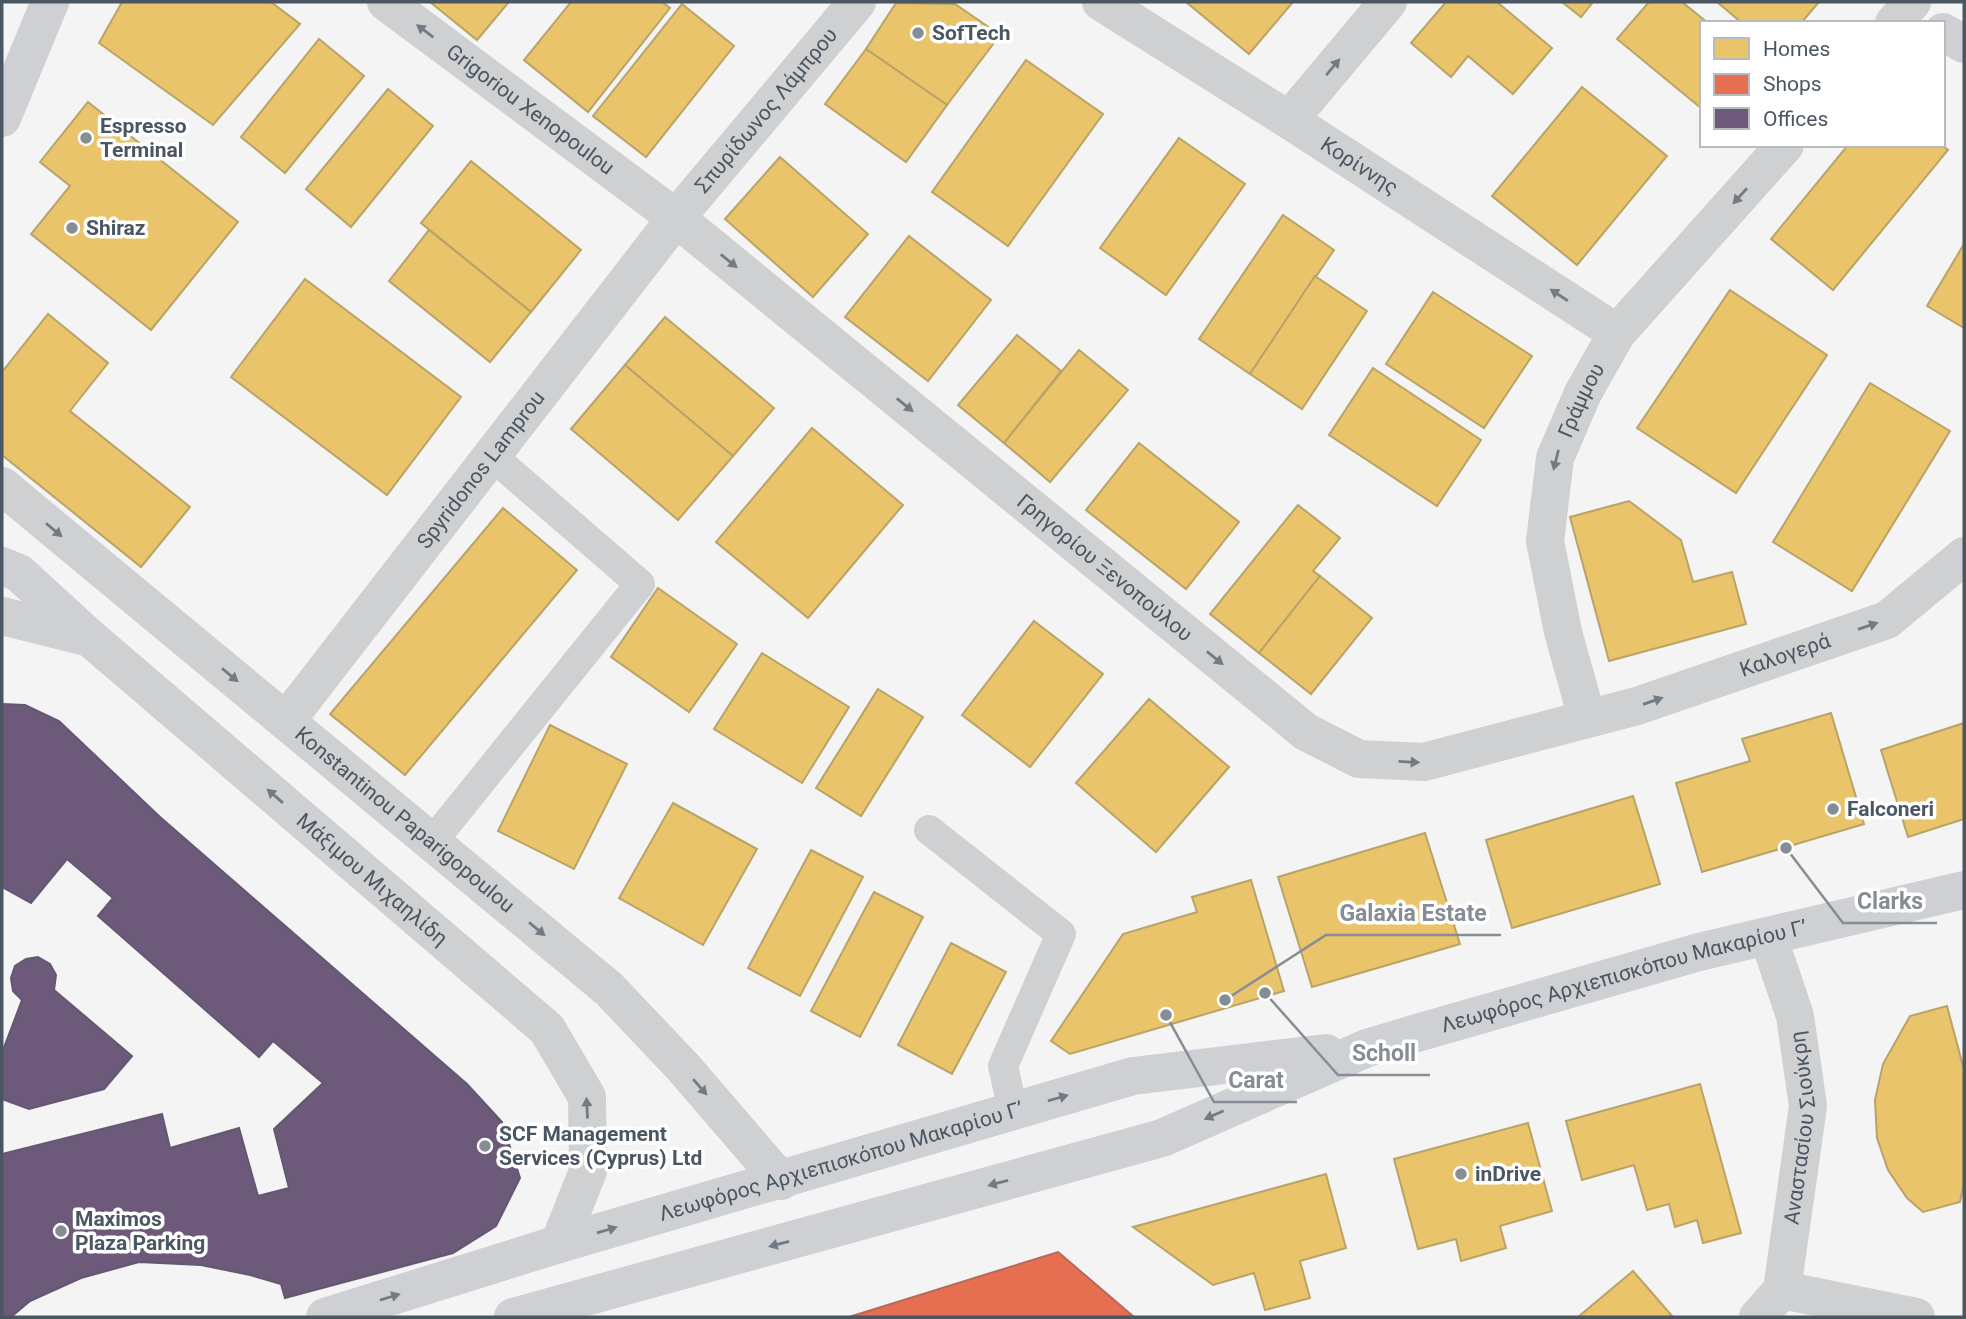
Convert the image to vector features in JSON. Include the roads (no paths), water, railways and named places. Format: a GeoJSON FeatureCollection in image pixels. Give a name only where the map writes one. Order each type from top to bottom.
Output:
{"type":"FeatureCollection","features":[{"type":"Feature","properties":{"kind":"main road"},"geometry":{"type":"LineString","coordinates":[[2,118],[50,2]]}},
{"type":"Feature","properties":{"kind":"main road"},"geometry":{"type":"LineString","coordinates":[[2,566],[19,573],[90,638]]}},
{"type":"Feature","properties":{"kind":"main road","name":"Λεωφόρος Αρχιεπισκόπου Μακαρίου Γ’"},"geometry":{"type":"LineString","coordinates":[[513,1317],[1162,1138],[1367,1048],[1699,952],[1964,890]]}},
{"type":"Feature","properties":{"kind":"main road","name":"Λεωφόρος Αρχιεπισκόπου Μακαρίου Γ’"},"geometry":{"type":"LineString","coordinates":[[325,1317],[559,1244],[1133,1076],[1367,1048]]}},
{"type":"Feature","properties":{"kind":"street","name":"Grigoriou Xenopoulou"},"geometry":{"type":"LineString","coordinates":[[386,2],[676,218]]}},
{"type":"Feature","properties":{"kind":"street","name":"Σπυρίδωνος Λάμπρου"},"geometry":{"type":"LineString","coordinates":[[676,218],[857,2]]}},
{"type":"Feature","properties":{"kind":"street","name":"Κορίννης"},"geometry":{"type":"LineString","coordinates":[[1101,2],[1289,120],[1616,333]]}},
{"type":"Feature","properties":{"kind":"street"},"geometry":{"type":"LineString","coordinates":[[1289,120],[1388,2]]}},
{"type":"Feature","properties":{"kind":"street"},"geometry":{"type":"LineString","coordinates":[[1945,33],[1964,44]]}},
{"type":"Feature","properties":{"kind":"street","name":"Γράμμου"},"geometry":{"type":"LineString","coordinates":[[1587,718],[1563,632],[1545,541],[1555,458],[1583,393],[1616,333],[1783,147]]}},
{"type":"Feature","properties":{"kind":"street","name":"Spyridonos Lamprou"},"geometry":{"type":"LineString","coordinates":[[286,721],[676,218]]}},
{"type":"Feature","properties":{"kind":"street","name":"Γρηγορίου Ξενοπούλου"},"geometry":{"type":"LineString","coordinates":[[676,218],[1306,732],[1359,759],[1424,762],[1587,718]]}},
{"type":"Feature","properties":{"kind":"street","name":"Konstantinou Paparigopoulou"},"geometry":{"type":"LineString","coordinates":[[2,486],[609,989],[683,1066],[781,1181]]}},
{"type":"Feature","properties":{"kind":"street","name":"Καλογερά"},"geometry":{"type":"LineString","coordinates":[[1587,718],[1637,706],[1887,620],[1964,556]]}},
{"type":"Feature","properties":{"kind":"street","name":"Μάξιμου Μιχαηλίδη"},"geometry":{"type":"LineString","coordinates":[[2,617],[90,638],[547,1029],[587,1097],[588,1171],[559,1244]]}},
{"type":"Feature","properties":{"kind":"street","name":"Αναστασίου Σιούκρη"},"geometry":{"type":"LineString","coordinates":[[1768,936],[1795,1016],[1808,1106],[1770,1303]]}},
{"type":"Feature","properties":{"kind":"street"},"geometry":{"type":"LineString","coordinates":[[1770,1303],[1916,1317]]}},
{"type":"Feature","properties":{"kind":"lane"},"geometry":{"type":"LineString","coordinates":[[432,842],[640,584],[492,456]]}},
{"type":"Feature","properties":{"kind":"lane"},"geometry":{"type":"LineString","coordinates":[[929,830],[1060,934],[1003,1066],[1013,1111]]}},
{"type":"Feature","properties":{"kind":"place","name":"SofTech"},"geometry":{"type":"Point","coordinates":[918,33]}},
{"type":"Feature","properties":{"kind":"place","name":"Espresso Terminal"},"geometry":{"type":"Point","coordinates":[86,138]}},
{"type":"Feature","properties":{"kind":"place","name":"Shiraz"},"geometry":{"type":"Point","coordinates":[72,228]}},
{"type":"Feature","properties":{"kind":"place","name":"Falconeri"},"geometry":{"type":"Point","coordinates":[1833,809]}},
{"type":"Feature","properties":{"kind":"place","name":"Clarks"},"geometry":{"type":"Point","coordinates":[1786,848]}},
{"type":"Feature","properties":{"kind":"place","name":"Scholl"},"geometry":{"type":"Point","coordinates":[1265,993]}},
{"type":"Feature","properties":{"kind":"place","name":"Galaxia Estate"},"geometry":{"type":"Point","coordinates":[1225,1000]}},
{"type":"Feature","properties":{"kind":"place","name":"Carat"},"geometry":{"type":"Point","coordinates":[1166,1015]}},
{"type":"Feature","properties":{"kind":"place","name":"SCF Management Services (Cyprus) Ltd"},"geometry":{"type":"Point","coordinates":[485,1146]}},
{"type":"Feature","properties":{"kind":"place","name":"inDrive"},"geometry":{"type":"Point","coordinates":[1461,1174]}},
{"type":"Feature","properties":{"kind":"place","name":"Maximos Plaza Parking"},"geometry":{"type":"Point","coordinates":[61,1231]}}]}
